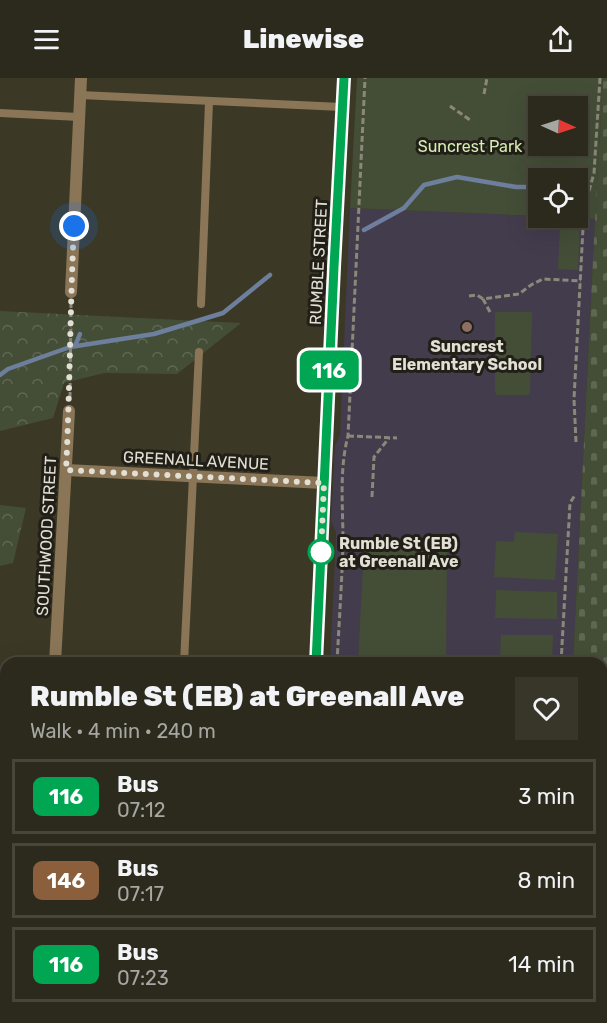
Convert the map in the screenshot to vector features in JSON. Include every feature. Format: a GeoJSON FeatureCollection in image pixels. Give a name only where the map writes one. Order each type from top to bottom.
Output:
{"type":"FeatureCollection","features":[{"type":"Feature","properties":{"kind":"street"},"geometry":{"type":"LineString","coordinates":[[71,292],[81,78]]}},
{"type":"Feature","properties":{"kind":"street","name":"RUMBLE STREET"},"geometry":{"type":"LineString","coordinates":[[316,657],[344,78]]}},
{"type":"Feature","properties":{"kind":"street","name":"SOUTHWOOD STREET"},"geometry":{"type":"LineString","coordinates":[[55,657],[69,411]]}},
{"type":"Feature","properties":{"kind":"street","name":"GREENALL AVENUE"},"geometry":{"type":"LineString","coordinates":[[66,470],[324,483]]}},
{"type":"Feature","properties":{"kind":"lane"},"geometry":{"type":"LineString","coordinates":[[80,95],[342,106]]}},
{"type":"Feature","properties":{"kind":"lane"},"geometry":{"type":"LineString","coordinates":[[201,304],[209,102]]}},
{"type":"Feature","properties":{"kind":"lane"},"geometry":{"type":"LineString","coordinates":[[0,113],[79,117]]}},
{"type":"Feature","properties":{"kind":"lane"},"geometry":{"type":"LineString","coordinates":[[184,657],[199,352]]}},
{"type":"Feature","properties":{"kind":"path"},"geometry":{"type":"LineString","coordinates":[[337,657],[343,543],[342,505],[345,446],[348,435],[365,78]]}},
{"type":"Feature","properties":{"kind":"path"},"geometry":{"type":"LineString","coordinates":[[484,94],[487,78]]}},
{"type":"Feature","properties":{"kind":"path"},"geometry":{"type":"LineString","coordinates":[[576,442],[574,399],[584,209],[594,173],[600,78]]}},
{"type":"Feature","properties":{"kind":"path"},"geometry":{"type":"LineString","coordinates":[[450,106],[470,120]]}},
{"type":"Feature","properties":{"kind":"path"},"geometry":{"type":"LineString","coordinates":[[483,299],[519,294],[543,279],[581,281]]}},
{"type":"Feature","properties":{"kind":"path"},"geometry":{"type":"LineString","coordinates":[[69,411],[71,292]]}},
{"type":"Feature","properties":{"kind":"path"},"geometry":{"type":"LineString","coordinates":[[469,296],[477,295],[483,299],[490,312]]}},
{"type":"Feature","properties":{"kind":"path"},"geometry":{"type":"LineString","coordinates":[[348,435],[397,438]]}},
{"type":"Feature","properties":{"kind":"path"},"geometry":{"type":"LineString","coordinates":[[372,497],[374,457],[389,438]]}},
{"type":"Feature","properties":{"kind":"path"},"geometry":{"type":"LineString","coordinates":[[561,657],[570,503],[575,495]]}},
{"type":"Feature","properties":{"kind":"shaded area","name":"Suncrest Elementary School"},"geometry":{"type":"Polygon","coordinates":[[[350,208],[528,216],[528,228],[588,228],[588,219],[595,219],[573,657],[330,657],[336,537],[331,521],[335,446],[340,435],[350,208]]]}},
{"type":"Feature","properties":{"kind":"green space","name":"Suncrest Park"},"geometry":{"type":"Polygon","coordinates":[[[357,78],[603,78],[595,219],[588,219],[588,168],[528,168],[528,216],[350,208],[357,78]]]}},
{"type":"Feature","properties":{"kind":"green space"},"geometry":{"type":"Polygon","coordinates":[[[603,78],[607,78],[607,657],[573,657],[603,78]]]}},
{"type":"Feature","properties":{"kind":"green space"},"geometry":{"type":"Polygon","coordinates":[[[560,228],[580,228],[578,270],[558,269],[560,228]]]}},
{"type":"Feature","properties":{"kind":"green space"},"geometry":{"type":"Polygon","coordinates":[[[0,311],[241,323],[177,374],[104,373],[64,383],[53,418],[0,431],[0,311]]]}},
{"type":"Feature","properties":{"kind":"green space"},"geometry":{"type":"Polygon","coordinates":[[[495,312],[532,312],[530,393],[528,395],[497,395],[495,391],[495,312]]]}},
{"type":"Feature","properties":{"kind":"green space"},"geometry":{"type":"Polygon","coordinates":[[[0,505],[26,508],[13,563],[0,566],[0,505]]]}},
{"type":"Feature","properties":{"kind":"green space"},"geometry":{"type":"Polygon","coordinates":[[[515,532],[558,534],[555,580],[494,577],[496,541],[514,542],[515,532]]]}},
{"type":"Feature","properties":{"kind":"green space"},"geometry":{"type":"Polygon","coordinates":[[[447,539],[446,657],[358,657],[364,546],[370,541],[447,539]]]}},
{"type":"Feature","properties":{"kind":"green space"},"geometry":{"type":"Polygon","coordinates":[[[496,590],[557,592],[557,619],[495,618],[496,590]]]}},
{"type":"Feature","properties":{"kind":"green space"},"geometry":{"type":"Polygon","coordinates":[[[501,635],[553,635],[552,657],[500,657],[501,635]]]}},
{"type":"Feature","properties":{"kind":"waterway"},"geometry":{"type":"LineString","coordinates":[[364,230],[404,208],[424,185],[457,177],[528,187]]}},
{"type":"Feature","properties":{"kind":"waterway"},"geometry":{"type":"LineString","coordinates":[[0,375],[8,369],[70,347],[154,334],[223,313],[270,275]]}},
{"type":"Feature","properties":{"kind":"waterway"},"geometry":{"type":"LineString","coordinates":[[75,346],[80,334]]}},
{"type":"Feature","properties":{"kind":"bus line","name":"116"},"geometry":{"type":"LineString","coordinates":[[316,657],[344,78]]}},
{"type":"Feature","properties":{"kind":"place","name":"Suncrest Elementary School"},"geometry":{"type":"Point","coordinates":[467,327]}},
{"type":"Feature","properties":{"kind":"place","name":"Rumble St (EB) at Greenall Ave"},"geometry":{"type":"Point","coordinates":[321,552]}},
{"type":"Feature","properties":{"kind":"route"},"geometry":{"type":"LineString","coordinates":[[74,226],[66,470],[324,483],[321,554],[321,552]]}}]}
